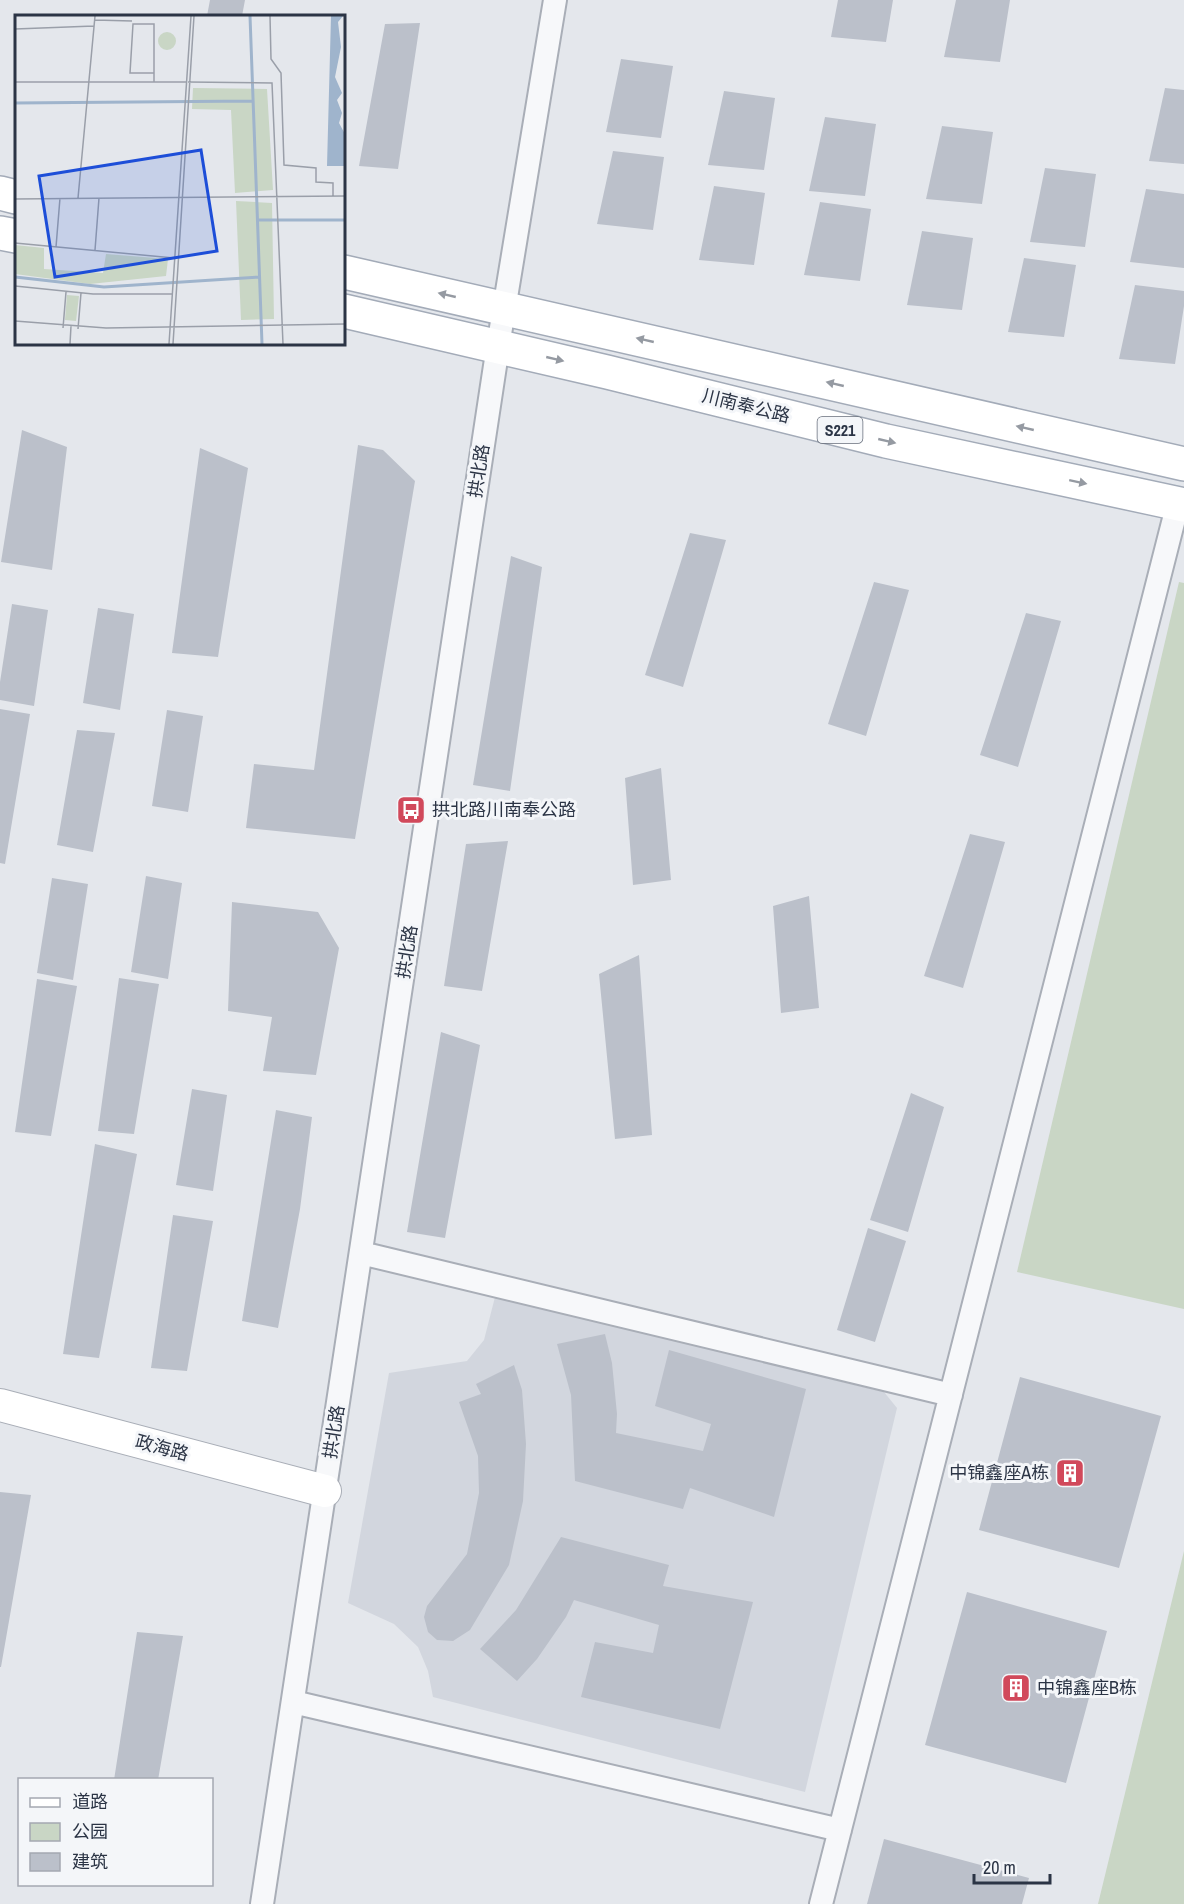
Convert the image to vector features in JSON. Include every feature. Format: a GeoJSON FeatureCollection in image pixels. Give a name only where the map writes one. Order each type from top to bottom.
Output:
{"type":"FeatureCollection","features":[{"type":"Feature","properties":{"kind":"main road"},"geometry":{"type":"LineString","coordinates":[[0,193],[15,197]]}},
{"type":"Feature","properties":{"kind":"main road"},"geometry":{"type":"LineString","coordinates":[[0,232],[15,236]]}},
{"type":"Feature","properties":{"kind":"main road","name":"S221"},"geometry":{"type":"LineString","coordinates":[[345,272],[1184,464]]}},
{"type":"Feature","properties":{"kind":"main road","name":"川南奉公路"},"geometry":{"type":"LineString","coordinates":[[345,311],[498,346],[886,441],[1181,504]]}},
{"type":"Feature","properties":{"kind":"street","name":"拱北路"},"geometry":{"type":"LineString","coordinates":[[262,1904],[498,346],[555,0]]}},
{"type":"Feature","properties":{"kind":"street"},"geometry":{"type":"LineString","coordinates":[[821,1904],[1181,504]]}},
{"type":"Feature","properties":{"kind":"street"},"geometry":{"type":"LineString","coordinates":[[361,1253],[951,1395]]}},
{"type":"Feature","properties":{"kind":"street","name":"政海路"},"geometry":{"type":"LineString","coordinates":[[0,1405],[325,1491]]}},
{"type":"Feature","properties":{"kind":"street"},"geometry":{"type":"LineString","coordinates":[[293,1702],[840,1830]]}},
{"type":"Feature","properties":{"kind":"shaded area"},"geometry":{"type":"Polygon","coordinates":[[[495,1297],[884,1392],[897,1408],[805,1792],[433,1697],[428,1671],[418,1647],[394,1624],[348,1603],[389,1373],[467,1361],[484,1340],[495,1297]]]}},
{"type":"Feature","properties":{"kind":"green space"},"geometry":{"type":"Polygon","coordinates":[[[1179,582],[1184,583],[1184,1309],[1017,1272],[1179,582]]]}},
{"type":"Feature","properties":{"kind":"green space"},"geometry":{"type":"Polygon","coordinates":[[[1184,1551],[1184,1904],[1098,1904],[1184,1551]]]}},
{"type":"Feature","properties":{"kind":"building"},"geometry":{"type":"Polygon","coordinates":[[[210,0],[245,0],[242,15],[207,15],[210,0]]]}},
{"type":"Feature","properties":{"kind":"building"},"geometry":{"type":"Polygon","coordinates":[[[838,0],[893,0],[886,42],[831,37],[838,0]]]}},
{"type":"Feature","properties":{"kind":"building"},"geometry":{"type":"Polygon","coordinates":[[[956,0],[1010,0],[1000,62],[944,57],[956,0]]]}},
{"type":"Feature","properties":{"kind":"building"},"geometry":{"type":"Polygon","coordinates":[[[420,23],[398,169],[359,166],[385,24],[420,23]]]}},
{"type":"Feature","properties":{"kind":"building"},"geometry":{"type":"Polygon","coordinates":[[[621,59],[673,66],[661,138],[606,132],[621,59]]]}},
{"type":"Feature","properties":{"kind":"building"},"geometry":{"type":"Polygon","coordinates":[[[1165,88],[1184,90],[1184,164],[1149,161],[1165,88]]]}},
{"type":"Feature","properties":{"kind":"building"},"geometry":{"type":"Polygon","coordinates":[[[724,91],[775,98],[764,170],[708,165],[724,91]]]}},
{"type":"Feature","properties":{"kind":"building"},"geometry":{"type":"Polygon","coordinates":[[[825,117],[876,124],[865,196],[809,191],[825,117]]]}},
{"type":"Feature","properties":{"kind":"building"},"geometry":{"type":"Polygon","coordinates":[[[942,126],[993,132],[982,204],[926,199],[942,126]]]}},
{"type":"Feature","properties":{"kind":"building"},"geometry":{"type":"Polygon","coordinates":[[[613,151],[664,157],[653,230],[597,224],[613,151]]]}},
{"type":"Feature","properties":{"kind":"building"},"geometry":{"type":"Polygon","coordinates":[[[1045,168],[1096,174],[1085,247],[1030,242],[1045,168]]]}},
{"type":"Feature","properties":{"kind":"building"},"geometry":{"type":"Polygon","coordinates":[[[714,186],[765,193],[754,265],[699,260],[714,186]]]}},
{"type":"Feature","properties":{"kind":"building"},"geometry":{"type":"Polygon","coordinates":[[[1146,189],[1184,194],[1184,268],[1130,262],[1146,189]]]}},
{"type":"Feature","properties":{"kind":"building"},"geometry":{"type":"Polygon","coordinates":[[[820,202],[871,209],[860,281],[804,275],[820,202]]]}},
{"type":"Feature","properties":{"kind":"building"},"geometry":{"type":"Polygon","coordinates":[[[922,231],[973,238],[962,310],[907,305],[922,231]]]}},
{"type":"Feature","properties":{"kind":"building"},"geometry":{"type":"Polygon","coordinates":[[[1024,258],[1076,265],[1064,337],[1008,332],[1024,258]]]}},
{"type":"Feature","properties":{"kind":"building"},"geometry":{"type":"Polygon","coordinates":[[[1135,285],[1184,291],[1184,306],[1175,364],[1119,359],[1135,285]]]}},
{"type":"Feature","properties":{"kind":"building"},"geometry":{"type":"Polygon","coordinates":[[[22,430],[67,447],[52,570],[1,562],[22,430]]]}},
{"type":"Feature","properties":{"kind":"building"},"geometry":{"type":"Polygon","coordinates":[[[358,445],[383,450],[415,481],[355,839],[246,828],[254,764],[314,770],[358,445]]]}},
{"type":"Feature","properties":{"kind":"building"},"geometry":{"type":"Polygon","coordinates":[[[200,448],[248,468],[218,657],[172,653],[200,448]]]}},
{"type":"Feature","properties":{"kind":"building"},"geometry":{"type":"Polygon","coordinates":[[[690,533],[726,540],[683,687],[645,675],[690,533]]]}},
{"type":"Feature","properties":{"kind":"building"},"geometry":{"type":"Polygon","coordinates":[[[511,556],[542,567],[510,791],[473,785],[511,556]]]}},
{"type":"Feature","properties":{"kind":"building"},"geometry":{"type":"Polygon","coordinates":[[[874,582],[909,590],[866,736],[828,724],[874,582]]]}},
{"type":"Feature","properties":{"kind":"building"},"geometry":{"type":"Polygon","coordinates":[[[12,604],[48,610],[34,706],[0,700],[0,682],[12,604]]]}},
{"type":"Feature","properties":{"kind":"building"},"geometry":{"type":"Polygon","coordinates":[[[98,608],[134,614],[120,710],[83,703],[98,608]]]}},
{"type":"Feature","properties":{"kind":"building"},"geometry":{"type":"Polygon","coordinates":[[[1026,613],[1061,621],[1018,767],[980,755],[1026,613]]]}},
{"type":"Feature","properties":{"kind":"building"},"geometry":{"type":"Polygon","coordinates":[[[0,709],[30,714],[5,864],[0,863],[0,709]]]}},
{"type":"Feature","properties":{"kind":"building"},"geometry":{"type":"Polygon","coordinates":[[[167,710],[203,716],[188,812],[152,806],[167,710]]]}},
{"type":"Feature","properties":{"kind":"building"},"geometry":{"type":"Polygon","coordinates":[[[77,730],[115,733],[93,852],[57,845],[77,730]]]}},
{"type":"Feature","properties":{"kind":"building"},"geometry":{"type":"Polygon","coordinates":[[[661,768],[671,880],[633,885],[625,778],[661,768]]]}},
{"type":"Feature","properties":{"kind":"building"},"geometry":{"type":"Polygon","coordinates":[[[970,834],[1005,842],[963,988],[924,976],[970,834]]]}},
{"type":"Feature","properties":{"kind":"building"},"geometry":{"type":"Polygon","coordinates":[[[508,841],[482,991],[444,986],[466,844],[508,841]]]}},
{"type":"Feature","properties":{"kind":"building"},"geometry":{"type":"Polygon","coordinates":[[[146,876],[182,883],[168,979],[131,972],[146,876]]]}},
{"type":"Feature","properties":{"kind":"building"},"geometry":{"type":"Polygon","coordinates":[[[52,878],[88,884],[73,980],[37,973],[52,878]]]}},
{"type":"Feature","properties":{"kind":"building"},"geometry":{"type":"Polygon","coordinates":[[[809,896],[819,1008],[781,1013],[773,906],[809,896]]]}},
{"type":"Feature","properties":{"kind":"building"},"geometry":{"type":"Polygon","coordinates":[[[232,902],[318,912],[339,948],[316,1075],[263,1071],[272,1017],[228,1011],[232,902]]]}},
{"type":"Feature","properties":{"kind":"building"},"geometry":{"type":"Polygon","coordinates":[[[639,955],[652,1135],[615,1139],[599,974],[639,955]]]}},
{"type":"Feature","properties":{"kind":"building"},"geometry":{"type":"Polygon","coordinates":[[[119,978],[159,984],[134,1134],[98,1131],[119,978]]]}},
{"type":"Feature","properties":{"kind":"building"},"geometry":{"type":"Polygon","coordinates":[[[37,979],[77,986],[51,1136],[15,1132],[37,979]]]}},
{"type":"Feature","properties":{"kind":"building"},"geometry":{"type":"Polygon","coordinates":[[[441,1032],[480,1045],[445,1238],[407,1232],[441,1032]]]}},
{"type":"Feature","properties":{"kind":"building"},"geometry":{"type":"Polygon","coordinates":[[[192,1089],[227,1095],[213,1191],[176,1185],[192,1089]]]}},
{"type":"Feature","properties":{"kind":"building"},"geometry":{"type":"Polygon","coordinates":[[[911,1093],[944,1107],[908,1232],[870,1220],[911,1093]]]}},
{"type":"Feature","properties":{"kind":"building"},"geometry":{"type":"Polygon","coordinates":[[[276,1110],[312,1117],[300,1209],[278,1328],[242,1321],[276,1110]]]}},
{"type":"Feature","properties":{"kind":"building"},"geometry":{"type":"Polygon","coordinates":[[[95,1144],[137,1154],[99,1358],[63,1354],[95,1144]]]}},
{"type":"Feature","properties":{"kind":"building"},"geometry":{"type":"Polygon","coordinates":[[[173,1215],[213,1221],[187,1371],[151,1368],[173,1215]]]}},
{"type":"Feature","properties":{"kind":"building"},"geometry":{"type":"Polygon","coordinates":[[[868,1228],[906,1241],[875,1342],[837,1330],[868,1228]]]}},
{"type":"Feature","properties":{"kind":"building"},"geometry":{"type":"Polygon","coordinates":[[[605,1334],[612,1363],[617,1414],[616,1433],[703,1451],[711,1424],[655,1406],[669,1350],[806,1389],[774,1517],[690,1488],[683,1509],[575,1481],[571,1395],[557,1344],[605,1334]]]}},
{"type":"Feature","properties":{"kind":"building"},"geometry":{"type":"Polygon","coordinates":[[[514,1365],[522,1390],[526,1444],[523,1501],[509,1565],[470,1630],[453,1641],[437,1640],[428,1632],[424,1617],[427,1606],[467,1554],[479,1493],[478,1456],[459,1402],[481,1394],[476,1384],[514,1365]]]}},
{"type":"Feature","properties":{"kind":"building","name":"中锦鑫座A栋"},"geometry":{"type":"Polygon","coordinates":[[[1020,1377],[1161,1416],[1119,1568],[979,1530],[1020,1377]]]}},
{"type":"Feature","properties":{"kind":"building"},"geometry":{"type":"Polygon","coordinates":[[[0,1492],[31,1495],[1,1667],[0,1667],[0,1492]]]}},
{"type":"Feature","properties":{"kind":"building"},"geometry":{"type":"Polygon","coordinates":[[[561,1537],[669,1565],[663,1586],[753,1602],[720,1729],[581,1697],[595,1642],[653,1653],[659,1625],[574,1600],[566,1617],[537,1659],[517,1681],[480,1649],[516,1610],[561,1537]]]}},
{"type":"Feature","properties":{"kind":"building","name":"中锦鑫座B栋"},"geometry":{"type":"Polygon","coordinates":[[[967,1592],[1107,1631],[1066,1783],[925,1745],[967,1592]]]}},
{"type":"Feature","properties":{"kind":"building"},"geometry":{"type":"Polygon","coordinates":[[[137,1632],[183,1636],[158,1778],[114,1778],[137,1632]]]}},
{"type":"Feature","properties":{"kind":"building"},"geometry":{"type":"Polygon","coordinates":[[[884,1839],[1029,1878],[1022,1904],[867,1904],[884,1839]]]}},
{"type":"Feature","properties":{"kind":"place","name":"拱北路川南奉公路"},"geometry":{"type":"Point","coordinates":[411,810]}},
{"type":"Feature","properties":{"kind":"place","name":"中锦鑫座A栋"},"geometry":{"type":"Point","coordinates":[1070,1473]}},
{"type":"Feature","properties":{"kind":"place","name":"中锦鑫座B栋"},"geometry":{"type":"Point","coordinates":[1016,1688]}}]}
